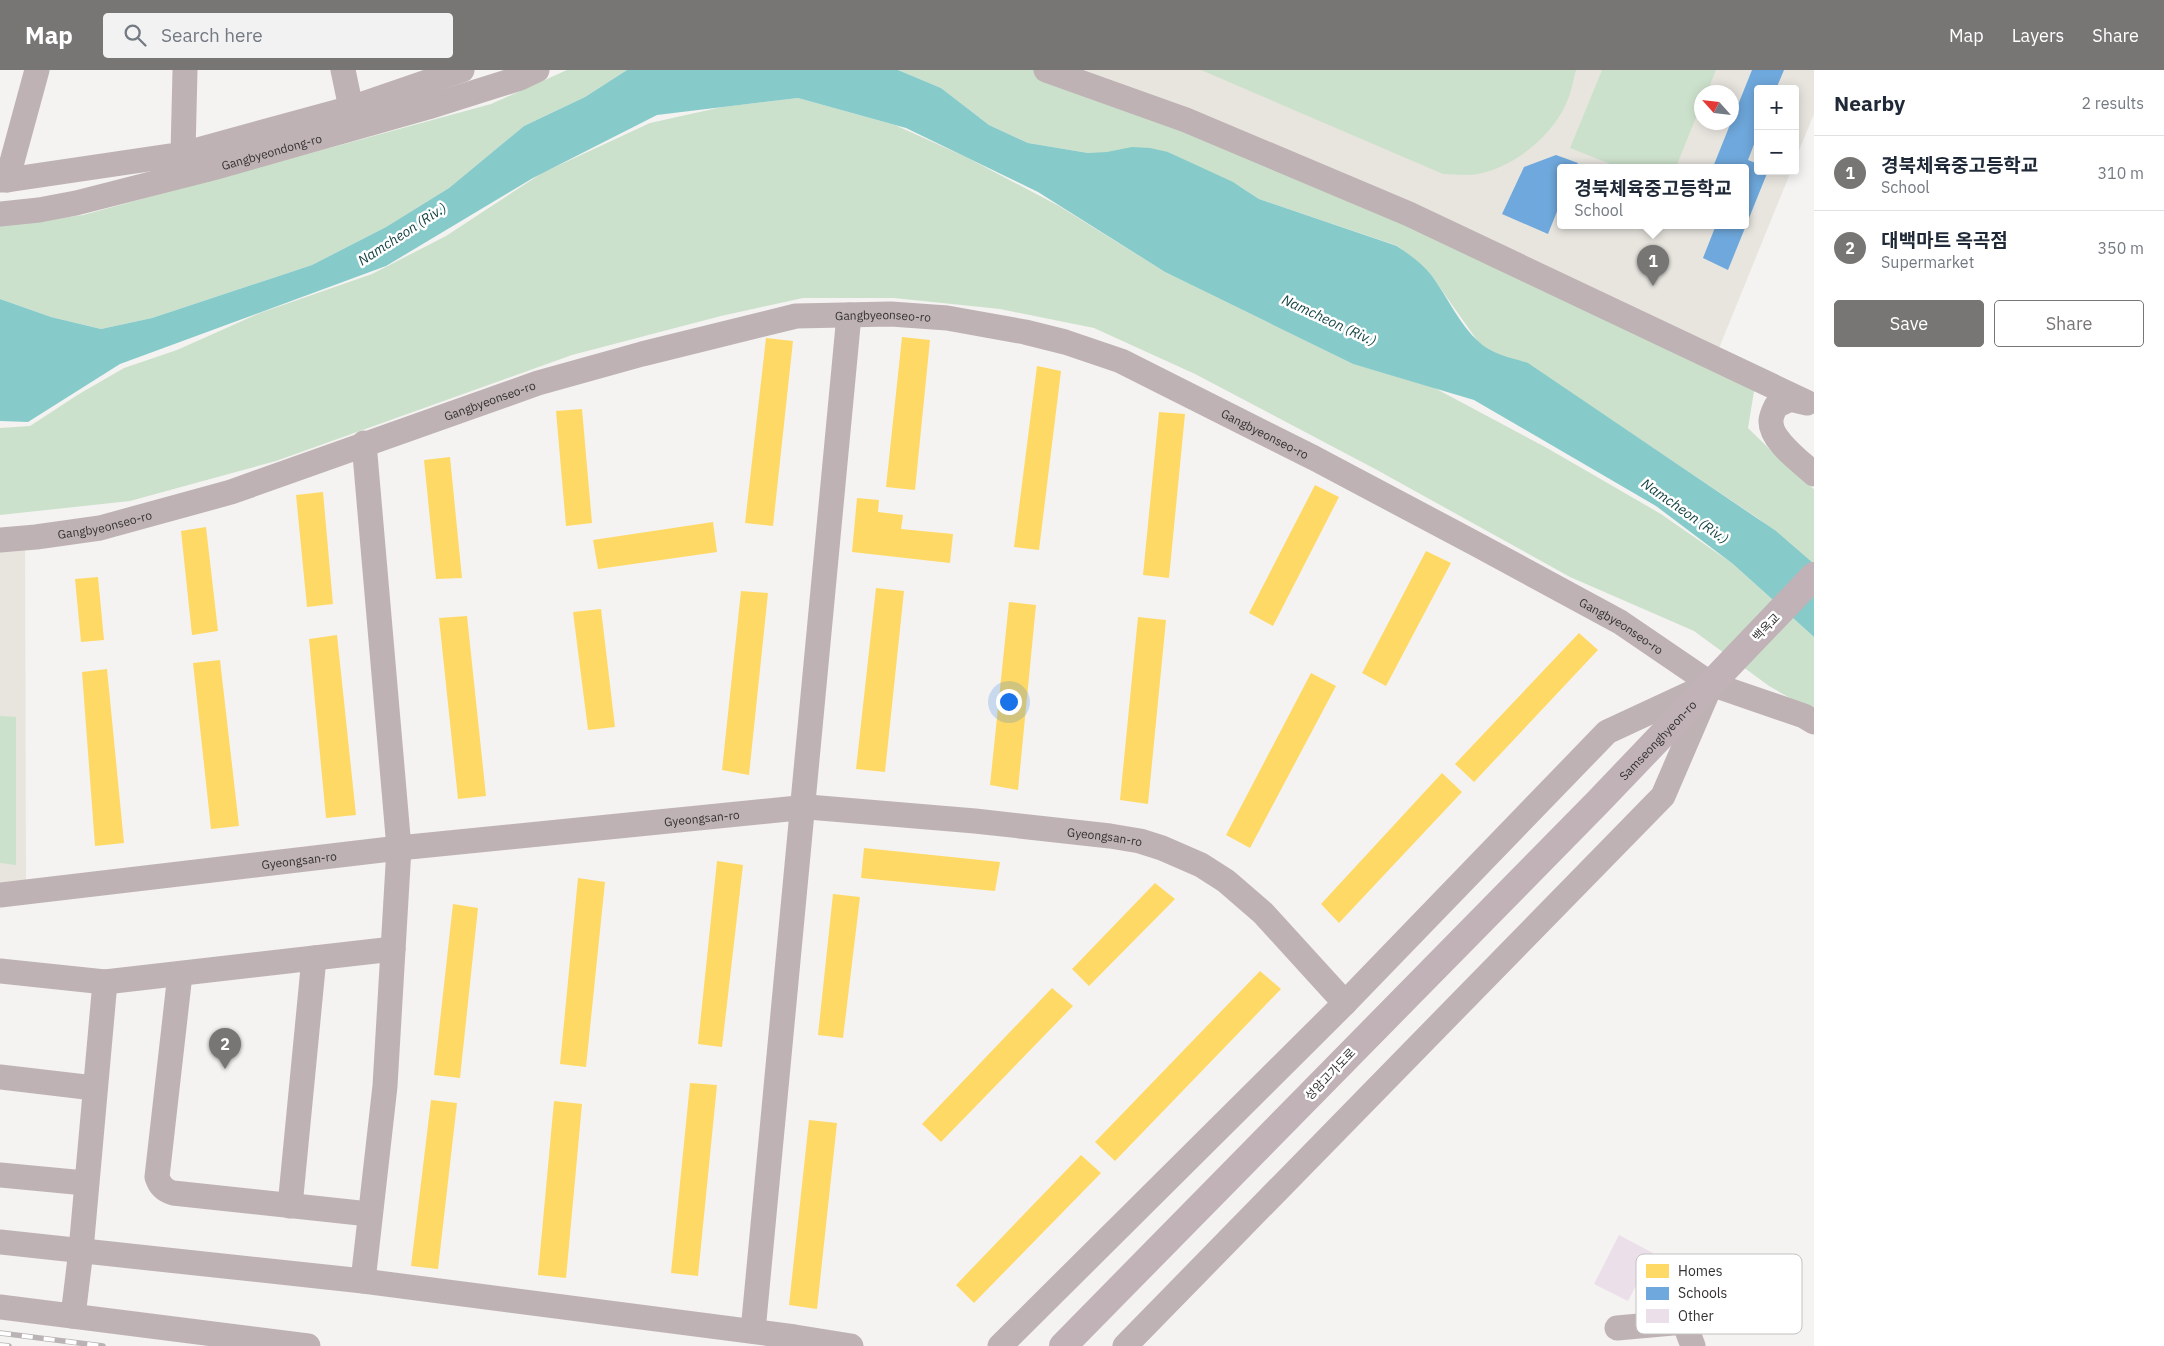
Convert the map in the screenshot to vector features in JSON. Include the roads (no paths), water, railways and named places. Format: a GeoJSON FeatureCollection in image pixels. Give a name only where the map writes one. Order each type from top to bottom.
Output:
{"type":"FeatureCollection","features":[{"type":"Feature","properties":{"kind":"main road","name":"백옥교"},"geometry":{"type":"LineString","coordinates":[[1714,681],[1814,576]]}},
{"type":"Feature","properties":{"kind":"main road","name":"Samseonghyeon-ro"},"geometry":{"type":"LineString","coordinates":[[1597,803],[1714,681]]}},
{"type":"Feature","properties":{"kind":"main road","name":"성암고가도로"},"geometry":{"type":"LineString","coordinates":[[1063,1346],[1597,803]]}},
{"type":"Feature","properties":{"kind":"street"},"geometry":{"type":"LineString","coordinates":[[37,70],[3,180],[183,154],[351,108],[462,70]]}},
{"type":"Feature","properties":{"kind":"street"},"geometry":{"type":"LineString","coordinates":[[183,154],[185,70]]}},
{"type":"Feature","properties":{"kind":"street"},"geometry":{"type":"LineString","coordinates":[[343,70],[351,108]]}},
{"type":"Feature","properties":{"kind":"street","name":"Gangbyeondong-ro"},"geometry":{"type":"LineString","coordinates":[[0,214],[76,204],[212,168],[437,104],[520,78],[536,70]]}},
{"type":"Feature","properties":{"kind":"street"},"geometry":{"type":"LineString","coordinates":[[1046,70],[1186,120],[1409,214],[1810,405]]}},
{"type":"Feature","properties":{"kind":"street","name":"Gangbyeonseo-ro"},"geometry":{"type":"LineString","coordinates":[[0,540],[100,528],[231,492],[364,443],[538,383],[642,354],[796,316],[892,314],[947,318],[1025,332],[1065,342],[1121,361],[1211,405],[1476,544],[1620,622],[1714,681],[1804,716],[1814,722]]}},
{"type":"Feature","properties":{"kind":"street"},"geometry":{"type":"LineString","coordinates":[[753,1331],[848,315]]}},
{"type":"Feature","properties":{"kind":"street"},"geometry":{"type":"LineString","coordinates":[[1810,405],[1790,400],[1776,406],[1771,421],[1774,434],[1784,447],[1814,474]]}},
{"type":"Feature","properties":{"kind":"street"},"geometry":{"type":"LineString","coordinates":[[363,1281],[369,1214],[385,1086],[399,848],[364,443]]}},
{"type":"Feature","properties":{"kind":"street"},"geometry":{"type":"LineString","coordinates":[[1000,1346],[1345,1003],[1607,732],[1714,681]]}},
{"type":"Feature","properties":{"kind":"street"},"geometry":{"type":"LineString","coordinates":[[1125,1346],[1663,796],[1714,681]]}},
{"type":"Feature","properties":{"kind":"street","name":"Gyeongsan-ro"},"geometry":{"type":"LineString","coordinates":[[0,895],[399,848],[808,807],[1042,828],[1110,836],[1162,848],[1201,865],[1226,881],[1263,913],[1345,1003]]}},
{"type":"Feature","properties":{"kind":"street"},"geometry":{"type":"LineString","coordinates":[[0,971],[105,982],[393,949]]}},
{"type":"Feature","properties":{"kind":"street"},"geometry":{"type":"LineString","coordinates":[[290,1206],[314,958]]}},
{"type":"Feature","properties":{"kind":"street"},"geometry":{"type":"LineString","coordinates":[[180,974],[157,1177],[160,1185],[173,1194],[369,1214]]}},
{"type":"Feature","properties":{"kind":"street"},"geometry":{"type":"LineString","coordinates":[[73,1316],[81,1250],[94,1088],[105,982]]}},
{"type":"Feature","properties":{"kind":"street"},"geometry":{"type":"LineString","coordinates":[[0,1077],[94,1088]]}},
{"type":"Feature","properties":{"kind":"street"},"geometry":{"type":"LineString","coordinates":[[0,1175],[86,1183]]}},
{"type":"Feature","properties":{"kind":"street"},"geometry":{"type":"LineString","coordinates":[[0,1242],[363,1281],[753,1331],[851,1346]]}},
{"type":"Feature","properties":{"kind":"street"},"geometry":{"type":"LineString","coordinates":[[0,1307],[308,1346]]}},
{"type":"Feature","properties":{"kind":"street"},"geometry":{"type":"LineString","coordinates":[[1617,1328],[1636,1326]]}},
{"type":"Feature","properties":{"kind":"street"},"geometry":{"type":"LineString","coordinates":[[1688,1334],[1693,1346]]}},
{"type":"Feature","properties":{"kind":"water","name":"Namcheon (Riv.)"},"geometry":{"type":"Polygon","coordinates":[[[627,70],[898,70],[941,88],[989,125],[1028,143],[1088,153],[1107,152],[1132,147],[1168,152],[1233,182],[1259,199],[1397,246],[1428,272],[1438,284],[1465,327],[1489,350],[1528,363],[1776,531],[1814,564],[1814,637],[1733,564],[1656,506],[1474,400],[1353,364],[1165,272],[1038,192],[906,128],[798,98],[657,115],[533,178],[386,266],[120,364],[28,422],[0,421],[0,299],[51,317],[101,329],[152,318],[312,265],[386,227],[449,188],[524,126],[585,97],[627,70]]]}},
{"type":"Feature","properties":{"kind":"railway"},"geometry":{"type":"LineString","coordinates":[[0,1333],[103,1346]]}},
{"type":"Feature","properties":{"kind":"railway"},"geometry":{"type":"LineString","coordinates":[[0,1345],[9,1346]]}},
{"type":"Feature","properties":{"kind":"place","name":"경북체육중고등학교"},"geometry":{"type":"Point","coordinates":[1653,286]}},
{"type":"Feature","properties":{"kind":"place","name":"대백마트 옥곡점"},"geometry":{"type":"Point","coordinates":[225,1069]}}]}
